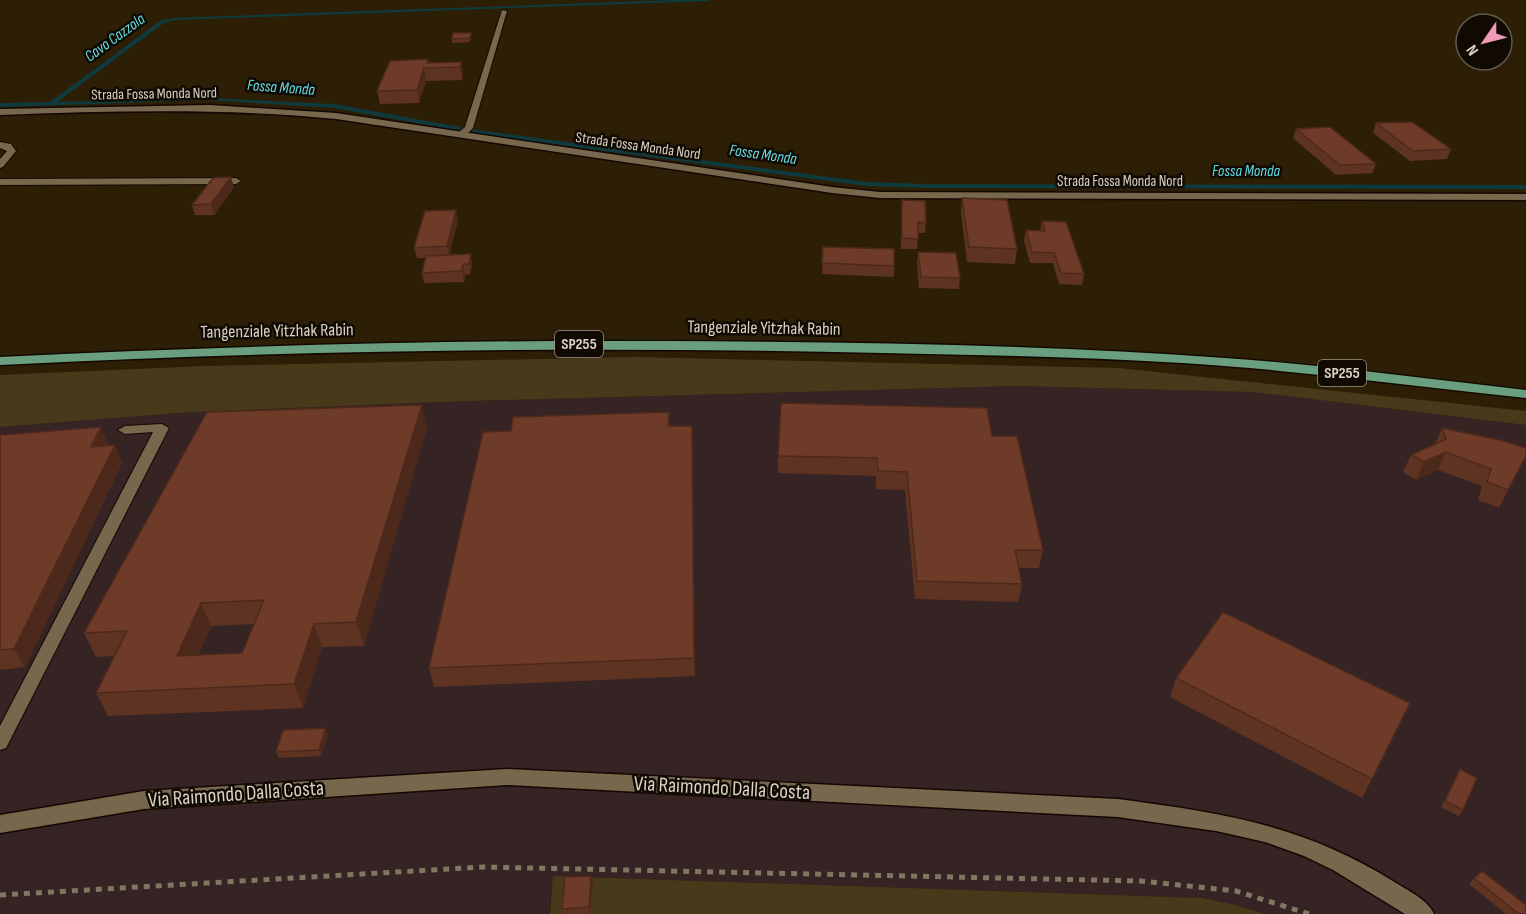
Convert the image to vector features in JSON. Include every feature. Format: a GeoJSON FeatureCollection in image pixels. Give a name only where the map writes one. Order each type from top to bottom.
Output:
{"type":"FeatureCollection","features":[{"type":"Feature","properties":{"kind":"main road","name":"Tangenziale Yitzhak Rabin"},"geometry":{"type":"LineString","coordinates":[[0,361],[157,352],[503,344],[822,346],[1058,353],[1272,366],[1526,394]]}},
{"type":"Feature","properties":{"kind":"street","name":"Strada Fossa Monda Nord"},"geometry":{"type":"LineString","coordinates":[[0,112],[200,107],[275,110],[465,132],[821,188],[880,195],[1526,197]]}},
{"type":"Feature","properties":{"kind":"street","name":"Via Raimondo Dalla Costa"},"geometry":{"type":"LineString","coordinates":[[0,824],[144,800],[507,777],[1118,808],[1208,820],[1270,835],[1310,849],[1389,890],[1423,914]]}},
{"type":"Feature","properties":{"kind":"lane"},"geometry":{"type":"LineString","coordinates":[[465,132],[504,12]]}},
{"type":"Feature","properties":{"kind":"lane"},"geometry":{"type":"LineString","coordinates":[[0,145],[8,146],[12,151],[0,165]]}},
{"type":"Feature","properties":{"kind":"lane"},"geometry":{"type":"LineString","coordinates":[[0,182],[236,181]]}},
{"type":"Feature","properties":{"kind":"lane"},"geometry":{"type":"LineString","coordinates":[[1,739],[162,428],[125,430]]}},
{"type":"Feature","properties":{"kind":"path"},"geometry":{"type":"LineString","coordinates":[[0,895],[483,867],[1141,882],[1236,891],[1309,914]]}},
{"type":"Feature","properties":{"kind":"shaded area"},"geometry":{"type":"Polygon","coordinates":[[[634,357],[1118,368],[1526,411],[1526,425],[1253,392],[1015,386],[468,401],[191,412],[0,427],[0,375],[204,366],[634,357]]]}},
{"type":"Feature","properties":{"kind":"shaded area"},"geometry":{"type":"Polygon","coordinates":[[[1015,386],[1253,392],[1526,425],[1526,914],[1265,914],[1202,898],[554,876],[549,914],[0,914],[0,427],[191,412],[468,401],[1015,386]]]}},
{"type":"Feature","properties":{"kind":"shaded area"},"geometry":{"type":"Polygon","coordinates":[[[553,876],[1202,898],[1265,914],[550,914],[553,876]]]}},
{"type":"Feature","properties":{"kind":"building"},"geometry":{"type":"Polygon","coordinates":[[[453,33],[471,33],[470,38],[452,39],[453,33]]]}},
{"type":"Feature","properties":{"kind":"building"},"geometry":{"type":"Polygon","coordinates":[[[428,59],[427,63],[461,62],[460,67],[424,68],[417,90],[377,91],[390,61],[428,59]]]}},
{"type":"Feature","properties":{"kind":"building"},"geometry":{"type":"Polygon","coordinates":[[[1412,122],[1451,149],[1413,151],[1376,123],[1412,122]]]}},
{"type":"Feature","properties":{"kind":"building"},"geometry":{"type":"Polygon","coordinates":[[[1330,127],[1376,164],[1340,165],[1296,129],[1330,127]]]}},
{"type":"Feature","properties":{"kind":"building"},"geometry":{"type":"Polygon","coordinates":[[[231,177],[211,204],[192,205],[213,178],[231,177]]]}},
{"type":"Feature","properties":{"kind":"building"},"geometry":{"type":"Polygon","coordinates":[[[962,198],[1007,200],[1017,249],[969,247],[962,198]]]}},
{"type":"Feature","properties":{"kind":"building"},"geometry":{"type":"Polygon","coordinates":[[[902,200],[925,201],[926,223],[918,222],[918,239],[902,238],[902,200]]]}},
{"type":"Feature","properties":{"kind":"building"},"geometry":{"type":"Polygon","coordinates":[[[456,210],[447,246],[414,248],[425,211],[456,210]]]}},
{"type":"Feature","properties":{"kind":"building"},"geometry":{"type":"Polygon","coordinates":[[[1042,221],[1066,222],[1084,274],[1061,273],[1054,253],[1032,252],[1026,230],[1045,231],[1042,221]]]}},
{"type":"Feature","properties":{"kind":"building"},"geometry":{"type":"Polygon","coordinates":[[[823,247],[894,249],[894,266],[822,263],[823,247]]]}},
{"type":"Feature","properties":{"kind":"building"},"geometry":{"type":"Polygon","coordinates":[[[918,252],[956,253],[960,278],[921,277],[918,252]]]}},
{"type":"Feature","properties":{"kind":"building"},"geometry":{"type":"Polygon","coordinates":[[[471,254],[469,264],[463,264],[462,271],[422,273],[426,256],[471,254]]]}},
{"type":"Feature","properties":{"kind":"building"},"geometry":{"type":"Polygon","coordinates":[[[781,403],[987,408],[992,436],[1017,436],[1043,550],[1015,550],[1022,584],[917,581],[907,472],[878,471],[877,458],[778,456],[781,403]]]}},
{"type":"Feature","properties":{"kind":"building"},"geometry":{"type":"Polygon","coordinates":[[[422,405],[356,622],[314,624],[294,684],[96,693],[127,631],[84,633],[207,412],[422,405]],[[264,600],[201,603],[177,656],[242,653],[264,600]]]}},
{"type":"Feature","properties":{"kind":"building"},"geometry":{"type":"Polygon","coordinates":[[[669,412],[668,426],[692,426],[694,658],[429,668],[483,432],[511,431],[513,417],[669,412]]]}},
{"type":"Feature","properties":{"kind":"building"},"geometry":{"type":"Polygon","coordinates":[[[101,427],[91,447],[115,445],[14,649],[0,650],[0,435],[101,427]]]}},
{"type":"Feature","properties":{"kind":"building"},"geometry":{"type":"Polygon","coordinates":[[[1442,428],[1526,448],[1526,456],[1508,490],[1487,482],[1491,469],[1446,452],[1424,462],[1411,455],[1446,439],[1442,428]]]}},
{"type":"Feature","properties":{"kind":"building"},"geometry":{"type":"Polygon","coordinates":[[[1223,612],[1410,703],[1372,779],[1176,678],[1223,612]]]}},
{"type":"Feature","properties":{"kind":"building"},"geometry":{"type":"Polygon","coordinates":[[[326,728],[319,750],[276,752],[283,730],[326,728]]]}},
{"type":"Feature","properties":{"kind":"building"},"geometry":{"type":"Polygon","coordinates":[[[1460,769],[1477,778],[1463,810],[1445,801],[1460,769]]]}},
{"type":"Feature","properties":{"kind":"building"},"geometry":{"type":"Polygon","coordinates":[[[1482,871],[1526,905],[1526,914],[1519,914],[1474,878],[1482,871]]]}},
{"type":"Feature","properties":{"kind":"building"},"geometry":{"type":"Polygon","coordinates":[[[591,876],[589,907],[562,909],[565,877],[591,876]]]}},
{"type":"Feature","properties":{"kind":"waterway","name":"Cavo Cazzola"},"geometry":{"type":"LineString","coordinates":[[52,103],[162,22],[174,19],[708,0]]}},
{"type":"Feature","properties":{"kind":"waterway","name":"Fossa Monda"},"geometry":{"type":"LineString","coordinates":[[0,105],[208,99],[334,106],[477,132],[867,184],[1526,187]]}}]}
